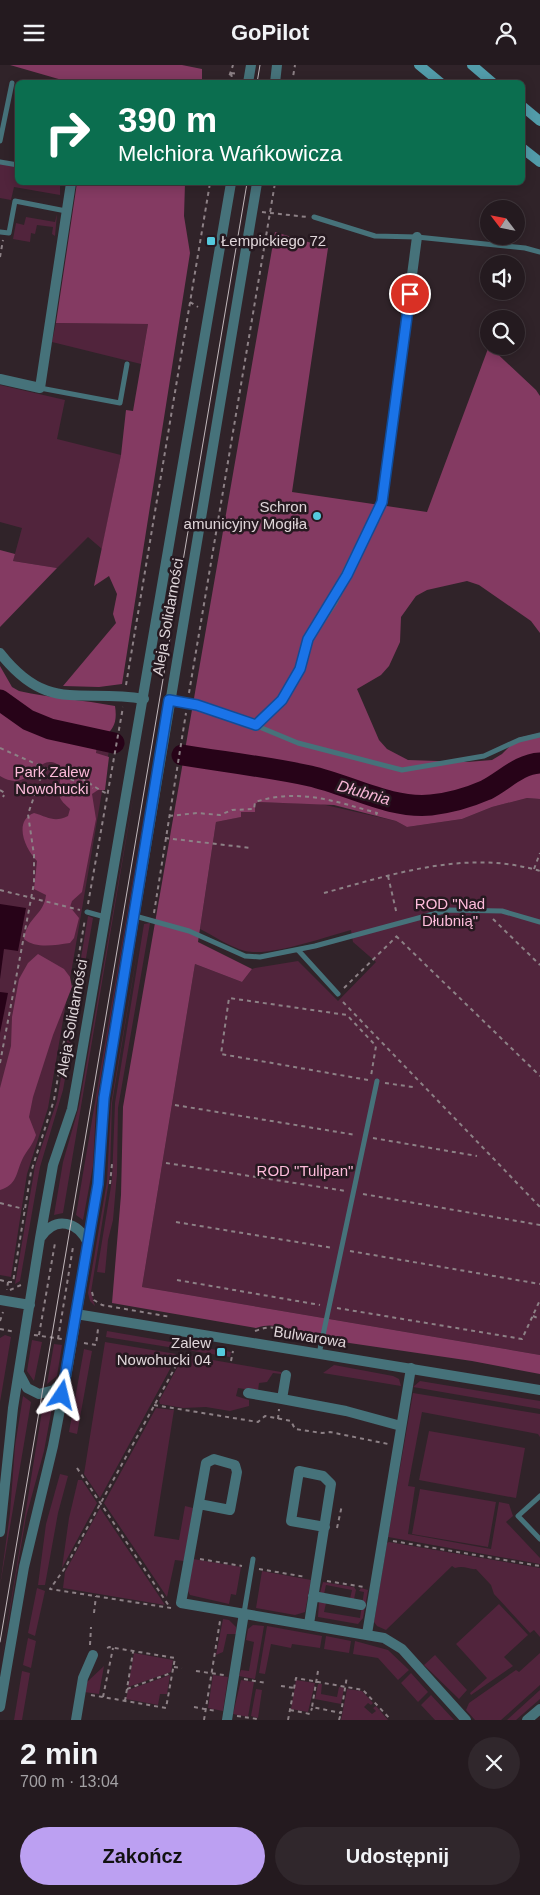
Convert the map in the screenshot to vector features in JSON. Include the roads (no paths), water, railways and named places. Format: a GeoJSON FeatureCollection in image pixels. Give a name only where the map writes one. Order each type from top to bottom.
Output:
{"type":"FeatureCollection","features":[{"type":"Feature","properties":{"kind":"main road"},"geometry":{"type":"LineString","coordinates":[[419,65],[437,80]]}},
{"type":"Feature","properties":{"kind":"main road"},"geometry":{"type":"LineString","coordinates":[[472,65],[490,80]]}},
{"type":"Feature","properties":{"kind":"main road"},"geometry":{"type":"LineString","coordinates":[[525,109],[540,121]]}},
{"type":"Feature","properties":{"kind":"main road"},"geometry":{"type":"LineString","coordinates":[[525,150],[540,162]]}},
{"type":"Feature","properties":{"kind":"street"},"geometry":{"type":"LineString","coordinates":[[248,80],[251,65]]}},
{"type":"Feature","properties":{"kind":"street"},"geometry":{"type":"LineString","coordinates":[[275,80],[277,65]]}},
{"type":"Feature","properties":{"kind":"street"},"geometry":{"type":"LineString","coordinates":[[0,379],[40,388],[71,185]]}},
{"type":"Feature","properties":{"kind":"street","name":"Aleja Solidarności"},"geometry":{"type":"LineString","coordinates":[[0,1532],[6,1463],[40,1238],[53,1165],[72,1109],[104,917],[144,699],[231,185]]}},
{"type":"Feature","properties":{"kind":"street","name":"Aleja Solidarności"},"geometry":{"type":"LineString","coordinates":[[0,1707],[25,1559],[66,1378],[98,1184],[104,1098],[169,700],[257,185]]}},
{"type":"Feature","properties":{"kind":"street"},"geometry":{"type":"LineString","coordinates":[[169,700],[197,705],[256,725],[282,700],[300,669],[308,639],[346,578],[382,502],[417,237]]}},
{"type":"Feature","properties":{"kind":"street"},"geometry":{"type":"LineString","coordinates":[[0,653],[20,676],[45,691],[66,696],[125,696],[144,699]]}},
{"type":"Feature","properties":{"kind":"street"},"geometry":{"type":"LineString","coordinates":[[40,1238],[51,1226],[64,1223],[80,1229],[88,1243]]}},
{"type":"Feature","properties":{"kind":"street"},"geometry":{"type":"LineString","coordinates":[[2,1305],[30,1305]]}},
{"type":"Feature","properties":{"kind":"street","name":"Bulwarowa"},"geometry":{"type":"LineString","coordinates":[[76,1314],[540,1390]]}},
{"type":"Feature","properties":{"kind":"street"},"geometry":{"type":"LineString","coordinates":[[367,1634],[411,1368]]}},
{"type":"Feature","properties":{"kind":"street"},"geometry":{"type":"LineString","coordinates":[[19,1372],[27,1388],[39,1394],[54,1390],[66,1378]]}},
{"type":"Feature","properties":{"kind":"street"},"geometry":{"type":"LineString","coordinates":[[281,1403],[286,1375]]}},
{"type":"Feature","properties":{"kind":"street"},"geometry":{"type":"LineString","coordinates":[[248,1393],[281,1403],[346,1411],[401,1426]]}},
{"type":"Feature","properties":{"kind":"street"},"geometry":{"type":"LineString","coordinates":[[199,1504],[230,1510],[237,1473],[235,1465],[214,1459],[206,1462],[181,1603],[384,1638],[402,1649],[466,1720]]}},
{"type":"Feature","properties":{"kind":"street"},"geometry":{"type":"LineString","coordinates":[[309,1624],[325,1527],[330,1482],[320,1475],[299,1471],[291,1521],[325,1527]]}},
{"type":"Feature","properties":{"kind":"street"},"geometry":{"type":"LineString","coordinates":[[314,1596],[361,1605]]}},
{"type":"Feature","properties":{"kind":"street"},"geometry":{"type":"LineString","coordinates":[[227,1716],[244,1613]]}},
{"type":"Feature","properties":{"kind":"street"},"geometry":{"type":"LineString","coordinates":[[76,1720],[82,1679],[93,1655]]}},
{"type":"Feature","properties":{"kind":"lane"},"geometry":{"type":"LineString","coordinates":[[0,141],[12,83]]}},
{"type":"Feature","properties":{"kind":"lane"},"geometry":{"type":"LineString","coordinates":[[0,162],[15,164]]}},
{"type":"Feature","properties":{"kind":"lane"},"geometry":{"type":"LineString","coordinates":[[0,232],[9,233],[15,201],[66,211]]}},
{"type":"Feature","properties":{"kind":"lane"},"geometry":{"type":"LineString","coordinates":[[314,217],[375,236],[417,237],[525,248],[540,252]]}},
{"type":"Feature","properties":{"kind":"lane"},"geometry":{"type":"LineString","coordinates":[[40,388],[120,403],[127,364]]}},
{"type":"Feature","properties":{"kind":"lane"},"geometry":{"type":"LineString","coordinates":[[256,725],[298,743],[402,770],[484,756],[519,740],[540,735]]}},
{"type":"Feature","properties":{"kind":"lane"},"geometry":{"type":"LineString","coordinates":[[135,916],[189,931],[245,956],[260,957],[298,950],[448,910],[502,911],[540,922]]}},
{"type":"Feature","properties":{"kind":"lane"},"geometry":{"type":"LineString","coordinates":[[87,912],[104,917]]}},
{"type":"Feature","properties":{"kind":"lane"},"geometry":{"type":"LineString","coordinates":[[298,950],[339,997]]}},
{"type":"Feature","properties":{"kind":"lane"},"geometry":{"type":"LineString","coordinates":[[319,1354],[377,1081]]}},
{"type":"Feature","properties":{"kind":"lane"},"geometry":{"type":"LineString","coordinates":[[540,1496],[518,1515],[540,1539]]}},
{"type":"Feature","properties":{"kind":"lane"},"geometry":{"type":"LineString","coordinates":[[244,1613],[253,1559]]}},
{"type":"Feature","properties":{"kind":"waterway","name":"Dłubnia"},"geometry":{"type":"LineString","coordinates":[[0,700],[28,720],[50,729],[114,743]]}},
{"type":"Feature","properties":{"kind":"waterway","name":"Dłubnia"},"geometry":{"type":"LineString","coordinates":[[182,755],[310,776],[385,800],[416,805],[438,804],[473,795],[486,790],[525,766],[540,763]]}},
{"type":"Feature","properties":{"kind":"tram line"},"geometry":{"type":"LineString","coordinates":[[258,80],[260,65]]}},
{"type":"Feature","properties":{"kind":"tram line"},"geometry":{"type":"LineString","coordinates":[[0,1642],[247,185]]}},
{"type":"Feature","properties":{"kind":"place","name":"Łempickiego 72"},"geometry":{"type":"Point","coordinates":[211,241]}},
{"type":"Feature","properties":{"kind":"place","name":"Schron amunicyjny Mogiła"},"geometry":{"type":"Point","coordinates":[317,516]}},
{"type":"Feature","properties":{"kind":"place","name":"Zalew Nowohucki 04"},"geometry":{"type":"Point","coordinates":[221,1352]}},
{"type":"Feature","properties":{"kind":"park label","name":"Park Zalew Nowohucki"},"geometry":{"type":"Point","coordinates":[52,780]}},
{"type":"Feature","properties":{"kind":"park label","name":"ROD \"Nad Dłubnią\""},"geometry":{"type":"Point","coordinates":[450,912]}},
{"type":"Feature","properties":{"kind":"park label","name":"ROD \"Tulipan\""},"geometry":{"type":"Point","coordinates":[305,1171]}}]}
